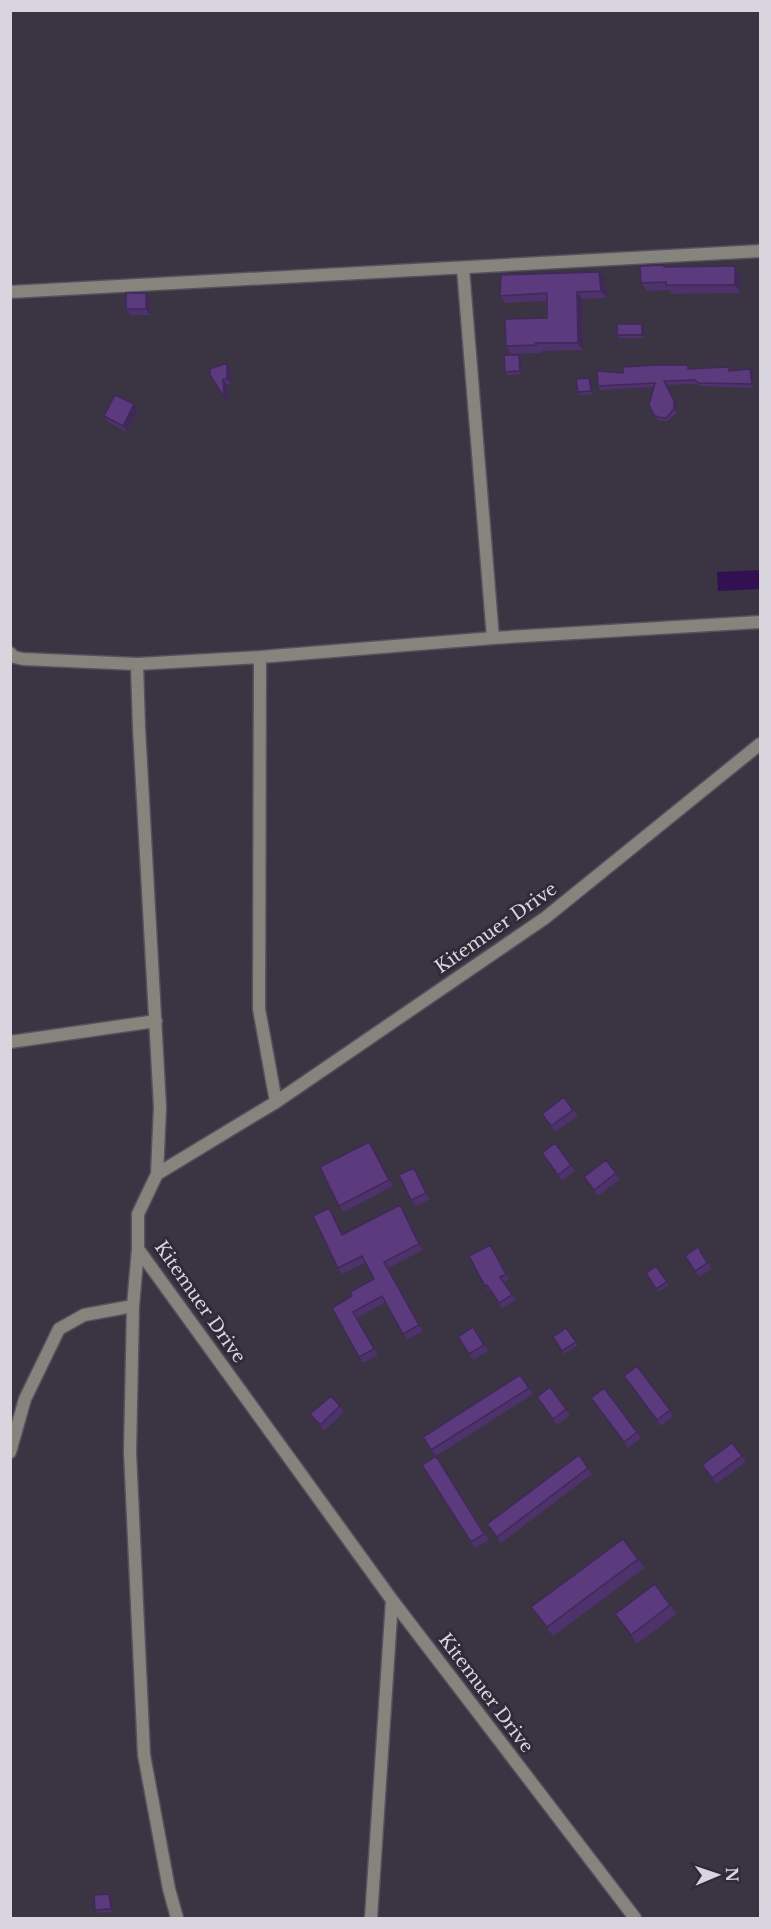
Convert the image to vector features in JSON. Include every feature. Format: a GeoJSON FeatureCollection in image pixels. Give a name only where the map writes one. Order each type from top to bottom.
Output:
{"type":"FeatureCollection","features":[{"type":"Feature","properties":{"kind":"street"},"geometry":{"type":"LineString","coordinates":[[10,292],[760,251]]}},
{"type":"Feature","properties":{"kind":"street"},"geometry":{"type":"LineString","coordinates":[[463,268],[493,638]]}},
{"type":"Feature","properties":{"kind":"street"},"geometry":{"type":"LineString","coordinates":[[10,652],[14,657],[23,659],[137,664],[260,657],[493,638],[760,622]]}},
{"type":"Feature","properties":{"kind":"street"},"geometry":{"type":"LineString","coordinates":[[260,657],[259,1009],[276,1102]]}},
{"type":"Feature","properties":{"kind":"street"},"geometry":{"type":"LineString","coordinates":[[137,664],[142,797],[160,1107],[157,1174]]}},
{"type":"Feature","properties":{"kind":"street","name":"Kitemuer Drive"},"geometry":{"type":"LineString","coordinates":[[635,1918],[393,1600],[138,1249],[138,1214],[157,1174],[276,1102],[545,918],[760,744]]}},
{"type":"Feature","properties":{"kind":"street"},"geometry":{"type":"LineString","coordinates":[[10,1042],[156,1021]]}},
{"type":"Feature","properties":{"kind":"street"},"geometry":{"type":"LineString","coordinates":[[138,1249],[133,1306],[130,1452],[144,1755],[169,1889],[177,1918]]}},
{"type":"Feature","properties":{"kind":"street"},"geometry":{"type":"LineString","coordinates":[[10,1452],[25,1399],[59,1329],[84,1316],[133,1306]]}},
{"type":"Feature","properties":{"kind":"street"},"geometry":{"type":"LineString","coordinates":[[371,1918],[393,1600]]}},
{"type":"Feature","properties":{"kind":"shaded area"},"geometry":{"type":"Polygon","coordinates":[[[760,570],[760,589],[718,591],[717,572],[760,570]]]}},
{"type":"Feature","properties":{"kind":"building"},"geometry":{"type":"Polygon","coordinates":[[[664,265],[664,267],[735,266],[735,285],[641,283],[640,266],[664,265]]]}},
{"type":"Feature","properties":{"kind":"building"},"geometry":{"type":"Polygon","coordinates":[[[599,272],[601,291],[577,292],[578,343],[506,346],[505,319],[547,318],[547,293],[500,296],[501,275],[599,272]]]}},
{"type":"Feature","properties":{"kind":"building"},"geometry":{"type":"Polygon","coordinates":[[[126,293],[146,293],[146,309],[126,309],[126,293]]]}},
{"type":"Feature","properties":{"kind":"building"},"geometry":{"type":"Polygon","coordinates":[[[617,324],[642,324],[642,335],[617,335],[617,324]]]}},
{"type":"Feature","properties":{"kind":"building"},"geometry":{"type":"Polygon","coordinates":[[[504,355],[519,355],[520,371],[505,372],[504,355]]]}},
{"type":"Feature","properties":{"kind":"building"},"geometry":{"type":"Polygon","coordinates":[[[227,363],[227,379],[223,379],[224,397],[210,375],[210,369],[227,363]]]}},
{"type":"Feature","properties":{"kind":"building"},"geometry":{"type":"Polygon","coordinates":[[[688,365],[688,369],[729,367],[729,371],[750,369],[752,384],[698,383],[695,380],[664,381],[674,401],[674,409],[666,418],[654,415],[649,405],[655,383],[598,386],[597,371],[623,373],[623,367],[688,365]]]}},
{"type":"Feature","properties":{"kind":"building"},"geometry":{"type":"Polygon","coordinates":[[[589,378],[591,391],[578,392],[576,379],[589,378]]]}},
{"type":"Feature","properties":{"kind":"building"},"geometry":{"type":"Polygon","coordinates":[[[115,395],[134,404],[123,426],[104,416],[115,395]]]}},
{"type":"Feature","properties":{"kind":"building"},"geometry":{"type":"Polygon","coordinates":[[[564,1097],[573,1110],[551,1126],[542,1114],[564,1097]]]}},
{"type":"Feature","properties":{"kind":"building"},"geometry":{"type":"Polygon","coordinates":[[[369,1142],[389,1180],[339,1206],[320,1167],[369,1142]]]}},
{"type":"Feature","properties":{"kind":"building"},"geometry":{"type":"Polygon","coordinates":[[[555,1143],[571,1165],[558,1175],[542,1153],[555,1143]]]}},
{"type":"Feature","properties":{"kind":"building"},"geometry":{"type":"Polygon","coordinates":[[[606,1160],[616,1173],[594,1190],[584,1177],[606,1160]]]}},
{"type":"Feature","properties":{"kind":"building"},"geometry":{"type":"Polygon","coordinates":[[[414,1168],[426,1193],[411,1200],[399,1175],[414,1168]]]}},
{"type":"Feature","properties":{"kind":"building"},"geometry":{"type":"Polygon","coordinates":[[[400,1205],[419,1244],[384,1262],[419,1325],[403,1334],[382,1296],[353,1312],[374,1349],[359,1357],[332,1308],[352,1296],[350,1292],[374,1279],[362,1256],[338,1268],[313,1216],[329,1208],[342,1235],[400,1205]]]}},
{"type":"Feature","properties":{"kind":"building"},"geometry":{"type":"Polygon","coordinates":[[[490,1245],[506,1274],[500,1277],[512,1295],[499,1303],[487,1285],[485,1286],[469,1256],[490,1245]]]}},
{"type":"Feature","properties":{"kind":"building"},"geometry":{"type":"Polygon","coordinates":[[[698,1247],[707,1263],[695,1271],[685,1256],[698,1247]]]}},
{"type":"Feature","properties":{"kind":"building"},"geometry":{"type":"Polygon","coordinates":[[[656,1266],[667,1282],[656,1289],[646,1273],[656,1266]]]}},
{"type":"Feature","properties":{"kind":"building"},"geometry":{"type":"Polygon","coordinates":[[[473,1327],[484,1345],[469,1354],[458,1337],[473,1327]]]}},
{"type":"Feature","properties":{"kind":"building"},"geometry":{"type":"Polygon","coordinates":[[[566,1328],[576,1342],[562,1351],[553,1337],[566,1328]]]}},
{"type":"Feature","properties":{"kind":"building"},"geometry":{"type":"Polygon","coordinates":[[[637,1366],[670,1410],[657,1420],[624,1376],[637,1366]]]}},
{"type":"Feature","properties":{"kind":"building"},"geometry":{"type":"Polygon","coordinates":[[[520,1375],[529,1388],[431,1450],[423,1437],[520,1375]]]}},
{"type":"Feature","properties":{"kind":"building"},"geometry":{"type":"Polygon","coordinates":[[[550,1387],[566,1409],[553,1419],[537,1397],[550,1387]]]}},
{"type":"Feature","properties":{"kind":"building"},"geometry":{"type":"Polygon","coordinates":[[[604,1388],[637,1432],[624,1442],[591,1398],[604,1388]]]}},
{"type":"Feature","properties":{"kind":"building"},"geometry":{"type":"Polygon","coordinates":[[[331,1396],[340,1406],[320,1425],[310,1414],[331,1396]]]}},
{"type":"Feature","properties":{"kind":"building"},"geometry":{"type":"Polygon","coordinates":[[[732,1443],[742,1456],[712,1478],[702,1465],[732,1443]]]}},
{"type":"Feature","properties":{"kind":"building"},"geometry":{"type":"Polygon","coordinates":[[[579,1455],[588,1468],[497,1537],[487,1524],[579,1455]]]}},
{"type":"Feature","properties":{"kind":"building"},"geometry":{"type":"Polygon","coordinates":[[[436,1456],[484,1534],[471,1542],[422,1465],[436,1456]]]}},
{"type":"Feature","properties":{"kind":"building"},"geometry":{"type":"Polygon","coordinates":[[[623,1539],[638,1559],[547,1627],[531,1607],[623,1539]]]}},
{"type":"Feature","properties":{"kind":"building"},"geometry":{"type":"Polygon","coordinates":[[[655,1584],[670,1605],[631,1635],[615,1614],[655,1584]]]}},
{"type":"Feature","properties":{"kind":"building"},"geometry":{"type":"Polygon","coordinates":[[[109,1894],[111,1909],[95,1910],[94,1895],[109,1894]]]}}]}
